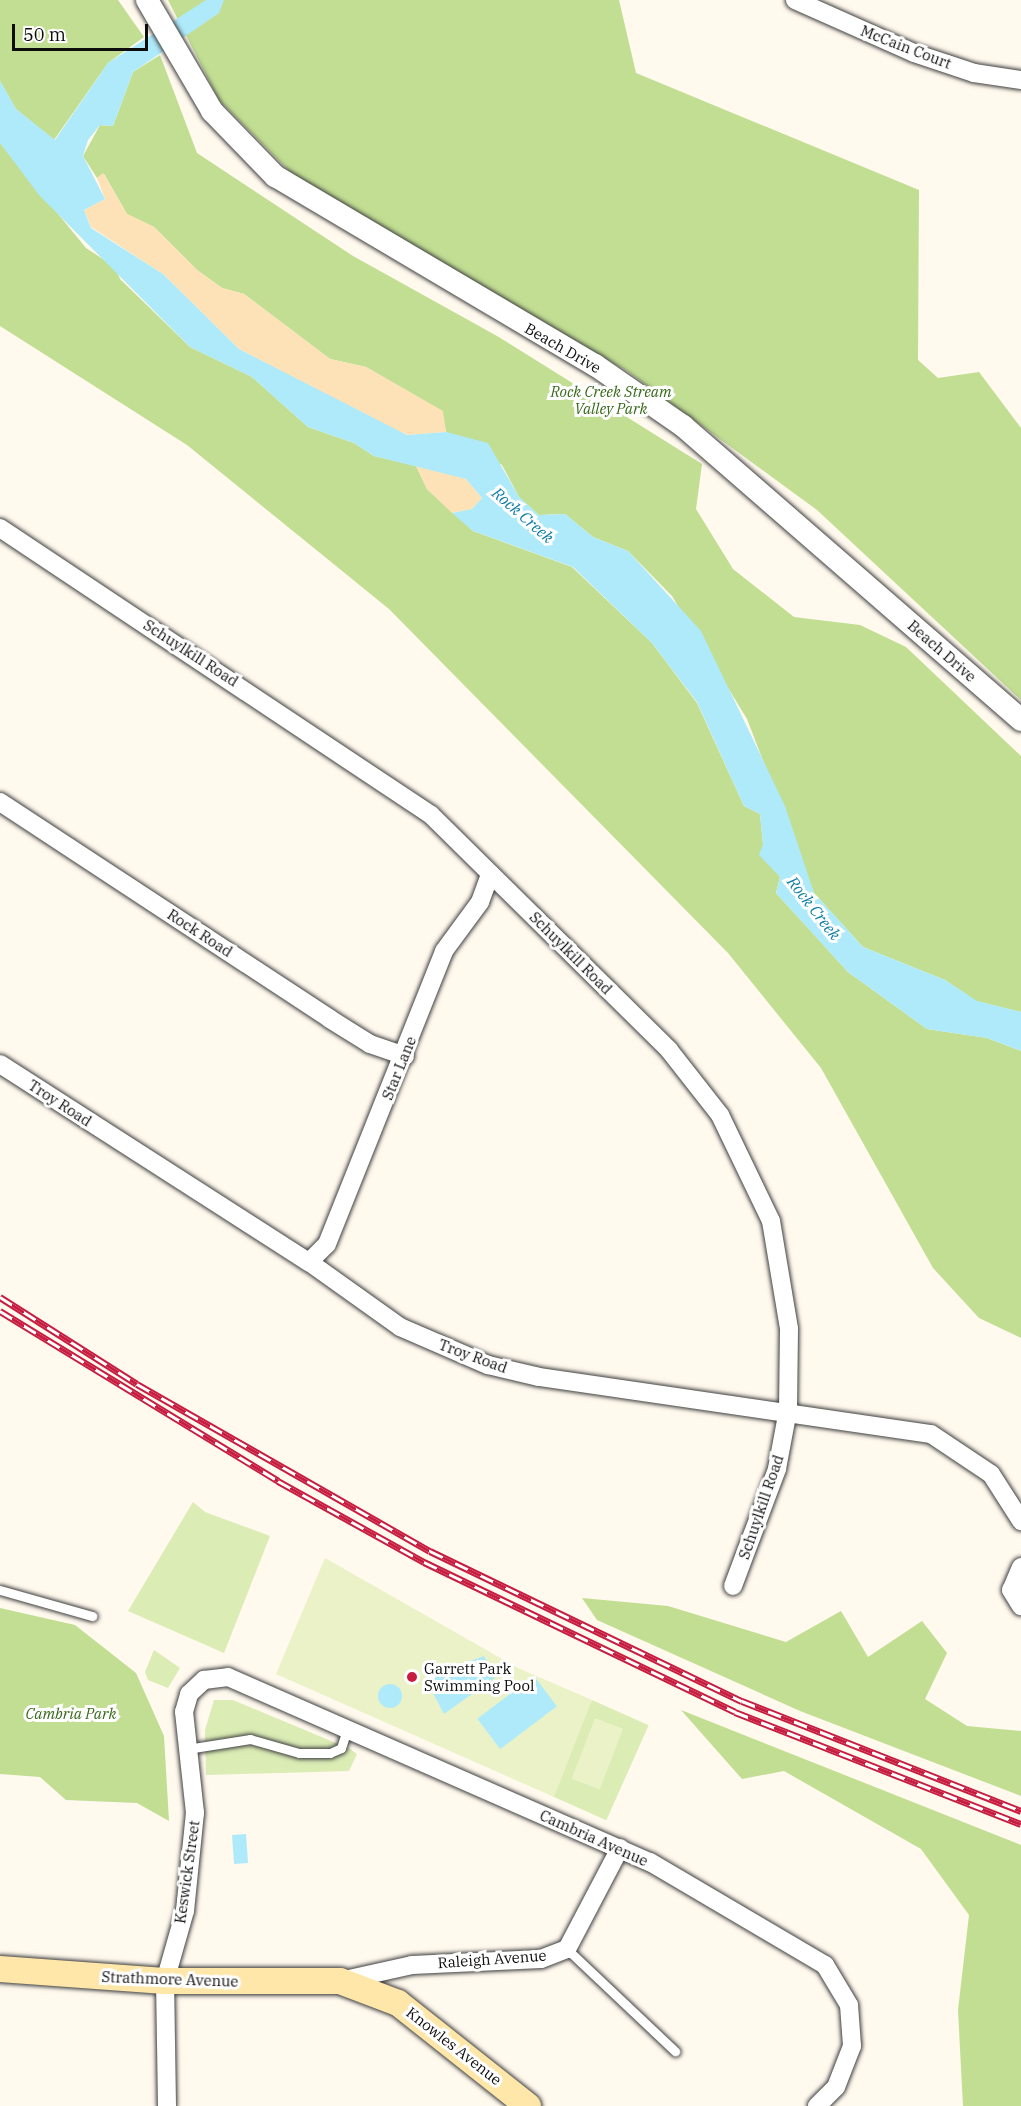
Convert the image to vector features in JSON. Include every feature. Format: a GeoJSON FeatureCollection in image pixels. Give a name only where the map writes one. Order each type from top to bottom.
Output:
{"type":"FeatureCollection","features":[{"type":"Feature","properties":{"kind":"main road","name":"Strathmore Avenue"},"geometry":{"type":"LineString","coordinates":[[0,1970],[165,1981],[340,1981]]}},
{"type":"Feature","properties":{"kind":"main road","name":"Knowles Avenue"},"geometry":{"type":"LineString","coordinates":[[340,1981],[398,2003],[528,2106]]}},
{"type":"Feature","properties":{"kind":"street","name":"McCain Court"},"geometry":{"type":"LineString","coordinates":[[795,0],[914,54],[974,73],[1021,80]]}},
{"type":"Feature","properties":{"kind":"street","name":"Beach Drive"},"geometry":{"type":"LineString","coordinates":[[152,10],[219,119],[275,176],[595,365],[683,426],[1021,720]]}},
{"type":"Feature","properties":{"kind":"street","name":"Schuylkill Road"},"geometry":{"type":"LineString","coordinates":[[0,528],[380,776],[431,815],[669,1050],[720,1115],[771,1221],[782,1266],[788,1410],[777,1469],[733,1586]]}},
{"type":"Feature","properties":{"kind":"street","name":"Rock Road"},"geometry":{"type":"LineString","coordinates":[[0,802],[340,1026],[370,1044],[405,1056]]}},
{"type":"Feature","properties":{"kind":"street","name":"Star Lane"},"geometry":{"type":"LineString","coordinates":[[309,1262],[327,1244],[405,1056],[444,951],[480,902],[490,874]]}},
{"type":"Feature","properties":{"kind":"street","name":"Troy Road"},"geometry":{"type":"LineString","coordinates":[[0,1064],[309,1262],[399,1327],[488,1365],[539,1377],[788,1410],[931,1434],[991,1474],[1021,1521]]}},
{"type":"Feature","properties":{"kind":"street"},"geometry":{"type":"LineString","coordinates":[[1021,1567],[1011,1583],[1021,1606]]}},
{"type":"Feature","properties":{"kind":"street","name":"Cambria Avenue"},"geometry":{"type":"LineString","coordinates":[[204,1680],[228,1677],[620,1848],[825,1965],[837,1980],[849,2005],[852,2046],[836,2086],[817,2106]]}},
{"type":"Feature","properties":{"kind":"street","name":"Keswick Street"},"geometry":{"type":"LineString","coordinates":[[167,2106],[165,1981],[185,1911],[195,1813],[184,1712],[189,1694],[204,1680]]}},
{"type":"Feature","properties":{"kind":"street","name":"Raleigh Avenue"},"geometry":{"type":"LineString","coordinates":[[340,1981],[412,1965],[541,1959],[567,1949],[620,1848]]}},
{"type":"Feature","properties":{"kind":"lane"},"geometry":{"type":"LineString","coordinates":[[0,1590],[92,1616]]}},
{"type":"Feature","properties":{"kind":"lane"},"geometry":{"type":"LineString","coordinates":[[187,1749],[250,1739],[299,1753],[330,1754],[341,1748],[348,1730]]}},
{"type":"Feature","properties":{"kind":"lane"},"geometry":{"type":"LineString","coordinates":[[567,1949],[675,2051]]}},
{"type":"Feature","properties":{"kind":"green space"},"geometry":{"type":"Polygon","coordinates":[[[0,0],[118,0],[144,37],[108,63],[54,140],[16,109],[0,81],[0,0]]]}},
{"type":"Feature","properties":{"kind":"green space"},"geometry":{"type":"Polygon","coordinates":[[[168,0],[619,0],[636,73],[919,190],[918,360],[938,378],[979,372],[1021,428],[1021,700],[817,510],[627,371],[293,175],[219,100],[168,0]]]}},
{"type":"Feature","properties":{"kind":"green space"},"geometry":{"type":"Polygon","coordinates":[[[160,55],[197,153],[353,256],[497,336],[702,464],[696,509],[733,569],[794,617],[860,625],[906,647],[1021,756],[1021,1012],[976,1001],[945,980],[863,947],[814,893],[747,719],[672,596],[628,551],[593,537],[565,514],[539,515],[519,497],[502,465],[446,432],[442,411],[366,367],[330,359],[244,294],[222,288],[197,270],[154,227],[127,214],[104,174],[97,178],[83,156],[100,125],[113,126],[133,72],[160,55]]]}},
{"type":"Feature","properties":{"kind":"green space"},"geometry":{"type":"Polygon","coordinates":[[[0,143],[86,248],[115,267],[120,279],[190,347],[252,377],[308,427],[354,443],[374,456],[416,466],[427,489],[473,531],[572,567],[652,643],[697,703],[744,806],[760,814],[763,844],[780,877],[776,893],[848,972],[927,1029],[987,1038],[1021,1051],[1021,1338],[979,1318],[933,1268],[821,1068],[728,953],[389,609],[187,445],[0,326],[0,143]]]}},
{"type":"Feature","properties":{"kind":"green space"},"geometry":{"type":"Polygon","coordinates":[[[193,1502],[205,1512],[270,1536],[224,1653],[128,1611],[193,1502]]]}},
{"type":"Feature","properties":{"kind":"green space","name":"Garrett Park Swimming Pool"},"geometry":{"type":"Polygon","coordinates":[[[325,1558],[518,1668],[592,1700],[554,1797],[276,1674],[325,1558]]]}},
{"type":"Feature","properties":{"kind":"green space"},"geometry":{"type":"Polygon","coordinates":[[[582,1598],[668,1606],[786,1642],[841,1611],[868,1657],[922,1621],[947,1653],[925,1699],[967,1726],[1021,1731],[1021,1796],[800,1711],[597,1620],[582,1598]]]}},
{"type":"Feature","properties":{"kind":"green space","name":"Cambria Park"},"geometry":{"type":"Polygon","coordinates":[[[0,1608],[75,1625],[136,1673],[164,1736],[169,1821],[137,1803],[66,1800],[40,1777],[0,1774],[0,1608]]]}},
{"type":"Feature","properties":{"kind":"green space"},"geometry":{"type":"Polygon","coordinates":[[[154,1650],[180,1668],[168,1688],[148,1680],[145,1672],[154,1650]]]}},
{"type":"Feature","properties":{"kind":"green space"},"geometry":{"type":"Polygon","coordinates":[[[214,1700],[233,1700],[357,1754],[349,1771],[206,1775],[205,1730],[214,1700]]]}},
{"type":"Feature","properties":{"kind":"green space"},"geometry":{"type":"Polygon","coordinates":[[[592,1700],[649,1725],[606,1820],[550,1795],[592,1700]]]}},
{"type":"Feature","properties":{"kind":"green space"},"geometry":{"type":"Polygon","coordinates":[[[681,1710],[1021,1845],[1021,2106],[963,2106],[958,2010],[969,1915],[921,1849],[784,1771],[742,1779],[681,1710]]]}},
{"type":"Feature","properties":{"kind":"green space"},"geometry":{"type":"Polygon","coordinates":[[[595,1718],[623,1729],[600,1789],[572,1779],[595,1718]]]}},
{"type":"Feature","properties":{"kind":"sand"},"geometry":{"type":"Polygon","coordinates":[[[103,173],[127,214],[154,227],[197,270],[222,288],[244,294],[330,359],[366,367],[443,411],[446,432],[408,435],[381,424],[239,349],[163,274],[91,227],[84,210],[105,199],[97,178],[103,173]]]}},
{"type":"Feature","properties":{"kind":"sand"},"geometry":{"type":"Polygon","coordinates":[[[427,465],[466,479],[482,498],[472,509],[452,513],[427,489],[416,466],[427,465]]]}},
{"type":"Feature","properties":{"kind":"water","name":"Rock Creek"},"geometry":{"type":"Polygon","coordinates":[[[206,0],[224,0],[219,13],[133,72],[113,126],[100,125],[88,140],[83,156],[105,199],[84,210],[91,228],[163,274],[239,349],[407,435],[446,432],[488,443],[519,497],[539,515],[565,514],[593,537],[628,551],[701,631],[785,806],[814,893],[863,947],[945,980],[977,1001],[1021,1012],[1021,1051],[987,1038],[927,1029],[848,972],[776,893],[780,877],[759,855],[763,844],[760,814],[744,806],[697,702],[652,643],[573,567],[473,531],[452,513],[472,509],[482,498],[466,479],[374,456],[354,443],[308,427],[252,377],[190,347],[39,195],[0,143],[0,81],[16,109],[55,140],[108,63],[206,0]]]}},
{"type":"Feature","properties":{"kind":"water"},"geometry":{"type":"Polygon","coordinates":[[[484,1656],[496,1677],[444,1714],[425,1678],[484,1656]]]}},
{"type":"Feature","properties":{"kind":"water"},"geometry":{"type":"Polygon","coordinates":[[[534,1676],[557,1706],[500,1749],[477,1719],[534,1676]]]}},
{"type":"Feature","properties":{"kind":"water"},"geometry":{"type":"Polygon","coordinates":[[[390,1684],[399,1687],[402,1696],[399,1705],[390,1708],[381,1705],[378,1696],[381,1687],[390,1684]]]}},
{"type":"Feature","properties":{"kind":"water"},"geometry":{"type":"Polygon","coordinates":[[[246,1834],[248,1863],[234,1864],[232,1835],[246,1834]]]}},
{"type":"Feature","properties":{"kind":"railway"},"geometry":{"type":"LineString","coordinates":[[0,1297],[137,1384],[430,1551],[742,1701],[1021,1811]]}},
{"type":"Feature","properties":{"kind":"railway"},"geometry":{"type":"LineString","coordinates":[[0,1311],[278,1481],[424,1562],[735,1712],[1021,1824]]}},
{"type":"Feature","properties":{"kind":"place","name":"Garrett Park Swimming Pool"},"geometry":{"type":"Point","coordinates":[412,1677]}},
{"type":"Feature","properties":{"kind":"park label","name":"Rock Creek Stream Valley Park"},"geometry":{"type":"Point","coordinates":[611,400]}}]}
